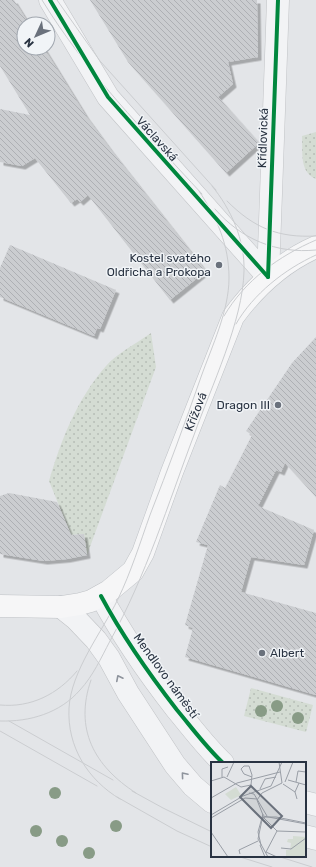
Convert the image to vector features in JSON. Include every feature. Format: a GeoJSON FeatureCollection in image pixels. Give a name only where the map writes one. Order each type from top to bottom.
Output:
{"type":"FeatureCollection","features":[{"type":"Feature","properties":{"kind":"main road","name":"Křížová"},"geometry":{"type":"LineString","coordinates":[[101,596],[127,578],[140,560],[228,326],[248,297],[268,277],[295,258],[316,247]]}},
{"type":"Feature","properties":{"kind":"main road"},"geometry":{"type":"LineString","coordinates":[[0,606],[61,607],[80,604],[101,596]]}},
{"type":"Feature","properties":{"kind":"street","name":"Václavská"},"geometry":{"type":"LineString","coordinates":[[50,0],[108,97],[268,277]]}},
{"type":"Feature","properties":{"kind":"street","name":"Křídlovická"},"geometry":{"type":"LineString","coordinates":[[268,277],[278,0]]}},
{"type":"Feature","properties":{"kind":"street","name":"Mendlovo náměstí"},"geometry":{"type":"LineString","coordinates":[[101,596],[118,627],[162,690],[204,744],[222,762]]}},
{"type":"Feature","properties":{"kind":"street"},"geometry":{"type":"LineString","coordinates":[[61,607],[76,618],[96,640],[109,658],[128,693],[175,765],[192,786],[211,801]]}},
{"type":"Feature","properties":{"kind":"street"},"geometry":{"type":"LineString","coordinates":[[306,802],[316,805]]}},
{"type":"Feature","properties":{"kind":"street"},"geometry":{"type":"LineString","coordinates":[[306,836],[316,839]]}},
{"type":"Feature","properties":{"kind":"shaded area"},"geometry":{"type":"Polygon","coordinates":[[[316,132],[316,179],[307,172],[304,167],[302,155],[302,136],[316,132]]]}},
{"type":"Feature","properties":{"kind":"shaded area"},"geometry":{"type":"Polygon","coordinates":[[[151,333],[156,367],[87,555],[84,534],[71,535],[49,481],[71,420],[87,392],[106,366],[115,357],[151,333]]]}},
{"type":"Feature","properties":{"kind":"shaded area"},"geometry":{"type":"Polygon","coordinates":[[[251,688],[313,705],[306,732],[244,716],[251,688]]]}},
{"type":"Feature","properties":{"kind":"building"},"geometry":{"type":"Polygon","coordinates":[[[0,0],[14,0],[24,16],[16,16],[16,56],[49,56],[86,116],[206,271],[170,300],[88,195],[80,202],[77,199],[71,203],[35,158],[22,166],[0,162],[0,109],[30,115],[0,66],[0,0]]]}},
{"type":"Feature","properties":{"kind":"building"},"geometry":{"type":"Polygon","coordinates":[[[90,0],[257,0],[258,57],[228,62],[233,84],[218,97],[259,143],[226,173],[128,62],[90,0]]]}},
{"type":"Feature","properties":{"kind":"building"},"geometry":{"type":"Polygon","coordinates":[[[10,245],[116,290],[100,329],[97,328],[94,336],[0,297],[0,268],[10,245]]]}},
{"type":"Feature","properties":{"kind":"building"},"geometry":{"type":"Polygon","coordinates":[[[316,337],[316,497],[285,463],[281,472],[276,470],[258,506],[314,530],[304,565],[251,557],[241,592],[316,613],[316,695],[185,657],[193,628],[185,625],[208,545],[196,542],[220,485],[225,488],[252,435],[246,431],[292,363],[316,337]]]}},
{"type":"Feature","properties":{"kind":"building"},"geometry":{"type":"Polygon","coordinates":[[[9,493],[57,502],[71,535],[84,534],[87,555],[44,561],[0,554],[0,496],[9,493]]]}},
{"type":"Feature","properties":{"kind":"tram line"},"geometry":{"type":"LineString","coordinates":[[42,0],[59,26],[97,77],[202,194]]}},
{"type":"Feature","properties":{"kind":"tram line"},"geometry":{"type":"LineString","coordinates":[[57,0],[100,61],[216,190]]}},
{"type":"Feature","properties":{"kind":"tram line"},"geometry":{"type":"LineString","coordinates":[[0,721],[22,720],[44,714],[63,705],[80,690],[89,679],[100,660],[123,616],[146,565],[225,354],[238,311],[242,290],[244,259],[236,226],[231,215],[212,186]]}},
{"type":"Feature","properties":{"kind":"tram line"},"geometry":{"type":"LineString","coordinates":[[120,799],[98,782],[82,761],[72,736],[69,722],[69,708],[71,694],[81,666],[123,589],[223,316],[229,278],[227,254],[221,232],[199,191]]}},
{"type":"Feature","properties":{"kind":"tram line"},"geometry":{"type":"LineString","coordinates":[[227,201],[247,218],[267,229],[290,235],[316,236]]}},
{"type":"Feature","properties":{"kind":"tram line"},"geometry":{"type":"LineString","coordinates":[[215,209],[236,229],[260,242],[287,250],[316,250]]}},
{"type":"Feature","properties":{"kind":"tram line"},"geometry":{"type":"LineString","coordinates":[[224,316],[242,291],[264,270],[302,246],[316,240]]}},
{"type":"Feature","properties":{"kind":"tram line"},"geometry":{"type":"LineString","coordinates":[[236,324],[251,303],[271,284],[293,267],[316,255]]}},
{"type":"Feature","properties":{"kind":"tram line"},"geometry":{"type":"LineString","coordinates":[[0,705],[22,704],[43,698],[70,679],[77,671]]}},
{"type":"Feature","properties":{"kind":"tram line"},"geometry":{"type":"LineString","coordinates":[[91,680],[86,698],[85,715],[91,745],[109,771],[136,793]]}},
{"type":"Feature","properties":{"kind":"tram line"},"geometry":{"type":"LineString","coordinates":[[9,721],[113,780]]}},
{"type":"Feature","properties":{"kind":"tram line"},"geometry":{"type":"LineString","coordinates":[[0,731],[97,786]]}},
{"type":"Feature","properties":{"kind":"tram line"},"geometry":{"type":"LineString","coordinates":[[132,791],[211,832]]}},
{"type":"Feature","properties":{"kind":"tram line"},"geometry":{"type":"LineString","coordinates":[[117,797],[177,831],[211,847]]}},
{"type":"Feature","properties":{"kind":"tram line"},"geometry":{"type":"LineString","coordinates":[[240,857],[272,867]]}},
{"type":"Feature","properties":{"kind":"tram line"},"geometry":{"type":"LineString","coordinates":[[280,857],[312,867]]}},
{"type":"Feature","properties":{"kind":"cycle path"},"geometry":{"type":"LineString","coordinates":[[50,0],[108,97],[268,277]]}},
{"type":"Feature","properties":{"kind":"cycle path"},"geometry":{"type":"LineString","coordinates":[[268,277],[278,0]]}},
{"type":"Feature","properties":{"kind":"cycle path"},"geometry":{"type":"LineString","coordinates":[[101,596],[127,641],[156,683],[199,737],[222,762]]}},
{"type":"Feature","properties":{"kind":"place","name":"Kostel svatého Oldřicha a Prokopa"},"geometry":{"type":"Point","coordinates":[219,265]}},
{"type":"Feature","properties":{"kind":"place","name":"Dragon III"},"geometry":{"type":"Point","coordinates":[278,405]}},
{"type":"Feature","properties":{"kind":"place","name":"Albert"},"geometry":{"type":"Point","coordinates":[262,653]}}]}
